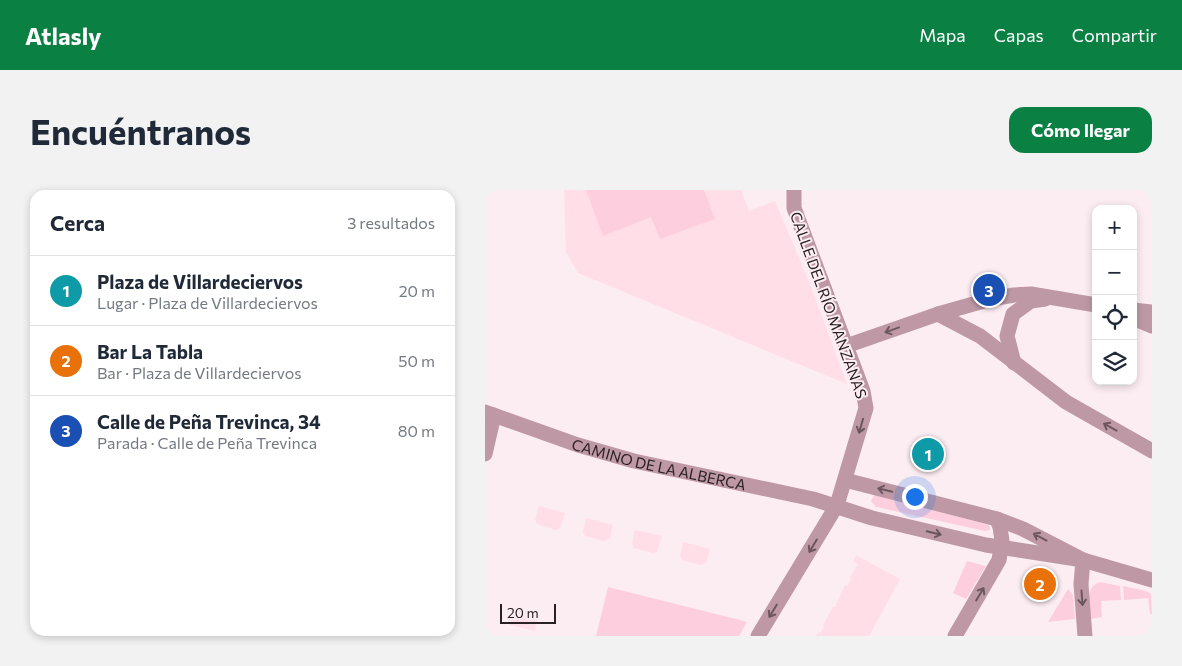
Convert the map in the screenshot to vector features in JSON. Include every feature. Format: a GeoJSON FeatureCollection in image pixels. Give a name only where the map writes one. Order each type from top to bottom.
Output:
{"type":"FeatureCollection","features":[{"type":"Feature","properties":{"kind":"street","name":"CALLE DEL RÍO MANZANAS"},"geometry":{"type":"LineString","coordinates":[[758,636],[837,505],[865,408],[863,391],[794,208],[794,190]]}},
{"type":"Feature","properties":{"kind":"street"},"geometry":{"type":"LineString","coordinates":[[846,346],[937,314],[1014,294],[1031,294],[1092,305]]}},
{"type":"Feature","properties":{"kind":"street"},"geometry":{"type":"LineString","coordinates":[[1014,363],[1007,336],[1013,314],[1031,301],[1051,298]]}},
{"type":"Feature","properties":{"kind":"street"},"geometry":{"type":"LineString","coordinates":[[1137,310],[1152,312]]}},
{"type":"Feature","properties":{"kind":"street"},"geometry":{"type":"LineString","coordinates":[[937,314],[980,336],[1066,402],[1152,450]]}},
{"type":"Feature","properties":{"kind":"street"},"geometry":{"type":"LineString","coordinates":[[1137,320],[1152,326]]}},
{"type":"Feature","properties":{"kind":"street"},"geometry":{"type":"LineString","coordinates":[[485,454],[490,413]]}},
{"type":"Feature","properties":{"kind":"street","name":"CAMINO DE LA ALBERCA"},"geometry":{"type":"LineString","coordinates":[[490,413],[549,436],[663,468],[837,505],[872,518],[1002,548],[1083,560]]}},
{"type":"Feature","properties":{"kind":"street"},"geometry":{"type":"LineString","coordinates":[[845,480],[997,519],[1023,529],[1083,560],[1152,580]]}},
{"type":"Feature","properties":{"kind":"street"},"geometry":{"type":"LineString","coordinates":[[955,636],[1000,558],[1002,548],[1001,535],[997,519]]}},
{"type":"Feature","properties":{"kind":"street"},"geometry":{"type":"LineString","coordinates":[[1083,560],[1081,584],[1085,636]]}},
{"type":"Feature","properties":{"kind":"shaded area"},"geometry":{"type":"Polygon","coordinates":[[[564,190],[741,190],[749,211],[775,201],[811,287],[847,384],[578,273],[566,252],[564,190]]]}},
{"type":"Feature","properties":{"kind":"shaded area"},"geometry":{"type":"Polygon","coordinates":[[[586,190],[704,190],[715,219],[660,239],[651,217],[603,236],[586,190]]]}},
{"type":"Feature","properties":{"kind":"shaded area"},"geometry":{"type":"Polygon","coordinates":[[[874,495],[987,524],[990,530],[985,531],[876,507],[871,501],[874,495]]]}},
{"type":"Feature","properties":{"kind":"shaded area"},"geometry":{"type":"Polygon","coordinates":[[[539,506],[565,513],[560,528],[556,530],[537,524],[535,520],[539,506]]]}},
{"type":"Feature","properties":{"kind":"shaded area"},"geometry":{"type":"Polygon","coordinates":[[[586,518],[613,525],[610,538],[604,541],[585,536],[583,532],[586,518]]]}},
{"type":"Feature","properties":{"kind":"shaded area"},"geometry":{"type":"Polygon","coordinates":[[[635,530],[662,536],[657,552],[653,553],[634,548],[632,543],[635,530]]]}},
{"type":"Feature","properties":{"kind":"shaded area"},"geometry":{"type":"Polygon","coordinates":[[[683,542],[710,549],[706,563],[701,565],[682,560],[680,556],[683,542]]]}},
{"type":"Feature","properties":{"kind":"shaded area"},"geometry":{"type":"Polygon","coordinates":[[[856,555],[900,579],[869,636],[816,636],[818,632],[820,633],[833,607],[835,607],[845,585],[847,586],[851,580],[850,578],[858,564],[853,561],[856,555]]]}},
{"type":"Feature","properties":{"kind":"shaded area"},"geometry":{"type":"Polygon","coordinates":[[[967,561],[986,566],[966,599],[953,593],[967,561]]]}},
{"type":"Feature","properties":{"kind":"shaded area"},"geometry":{"type":"Polygon","coordinates":[[[1100,582],[1120,586],[1121,600],[1101,601],[1102,617],[1091,619],[1090,592],[1095,584],[1100,582]]]}},
{"type":"Feature","properties":{"kind":"shaded area"},"geometry":{"type":"Polygon","coordinates":[[[1123,586],[1146,591],[1151,594],[1152,614],[1150,614],[1148,598],[1124,600],[1123,586]]]}},
{"type":"Feature","properties":{"kind":"shaded area"},"geometry":{"type":"Polygon","coordinates":[[[608,587],[747,622],[739,636],[596,636],[608,587]]]}},
{"type":"Feature","properties":{"kind":"shaded area"},"geometry":{"type":"Polygon","coordinates":[[[1068,589],[1073,595],[1075,619],[1048,622],[1068,589]]]}},
{"type":"Feature","properties":{"kind":"shaded area"},"geometry":{"type":"Polygon","coordinates":[[[514,607],[539,613],[535,631],[510,625],[514,607]]]}},
{"type":"Feature","properties":{"kind":"place","name":"Calle de Peña Trevinca, 34"},"geometry":{"type":"Point","coordinates":[989,290]}},
{"type":"Feature","properties":{"kind":"place","name":"Plaza de Villardeciervos"},"geometry":{"type":"Point","coordinates":[928,454]}},
{"type":"Feature","properties":{"kind":"place","name":"Bar La Tabla"},"geometry":{"type":"Point","coordinates":[1040,584]}}]}
